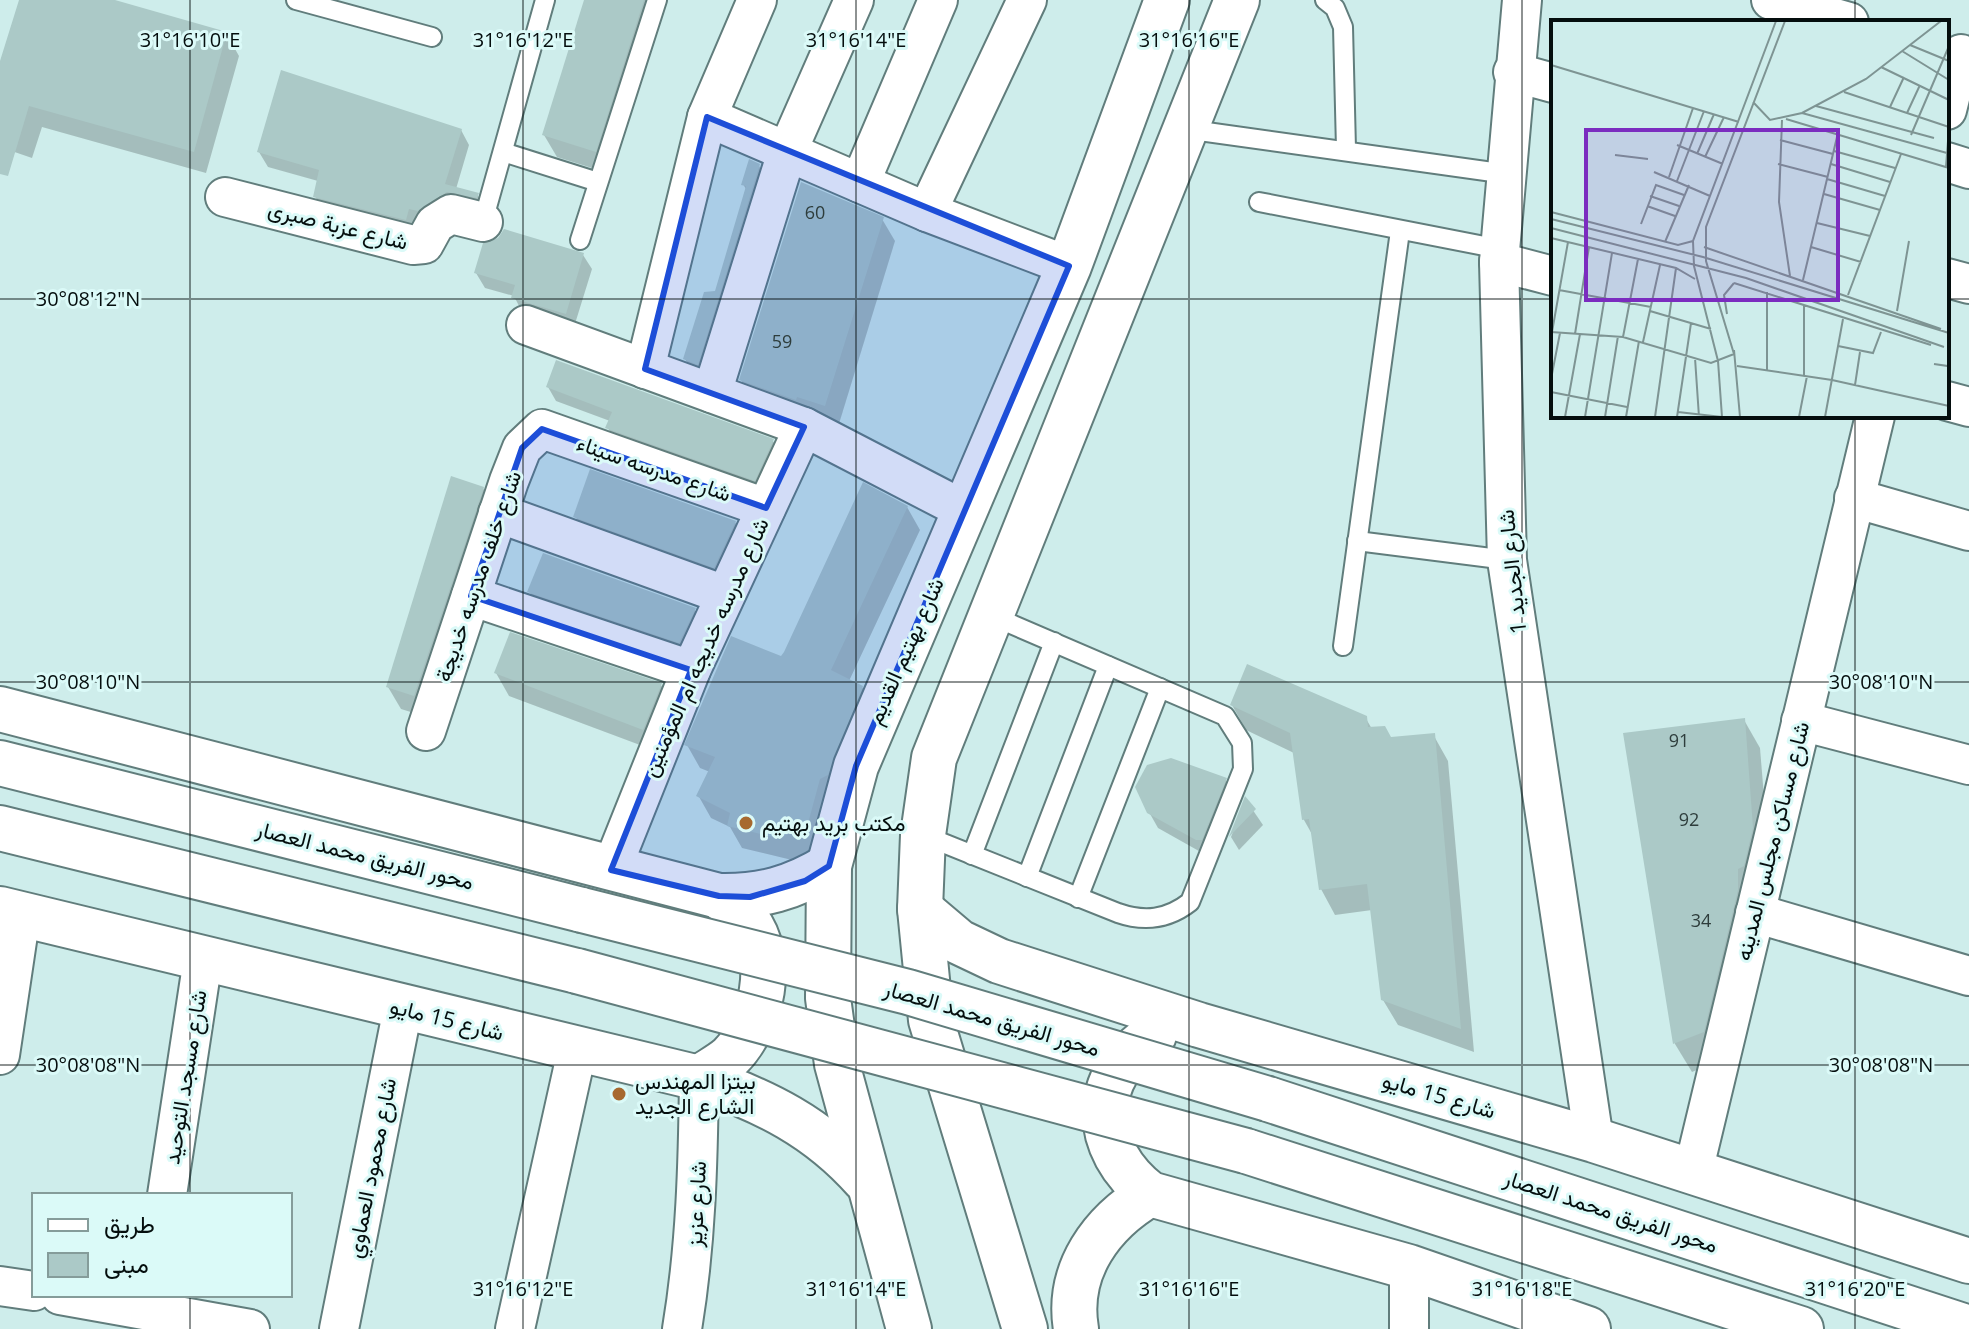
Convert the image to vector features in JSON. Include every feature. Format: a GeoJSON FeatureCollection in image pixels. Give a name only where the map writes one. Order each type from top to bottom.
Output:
{"type":"FeatureCollection","features":[{"type":"Feature","properties":{"kind":"main road","name":"شارع بهتيم القديم"},"geometry":{"type":"LineString","coordinates":[[909,1329],[837,1064],[828,998],[829,866],[856,766],[1069,266],[1167,0]]}},
{"type":"Feature","properties":{"kind":"main road"},"geometry":{"type":"LineString","coordinates":[[1025,1329],[945,1075],[925,979],[920,909],[923,835],[934,758],[1237,0]]}},
{"type":"Feature","properties":{"kind":"main road"},"geometry":{"type":"LineString","coordinates":[[0,709],[719,896],[750,897],[778,891],[805,881],[829,866]]}},
{"type":"Feature","properties":{"kind":"main road","name":"محور الفريق محمد العصار"},"geometry":{"type":"LineString","coordinates":[[0,763],[908,992],[1268,1099],[1969,1328]]}},
{"type":"Feature","properties":{"kind":"main road"},"geometry":{"type":"LineString","coordinates":[[0,828],[577,971],[1246,1151],[1801,1329]]}},
{"type":"Feature","properties":{"kind":"main road"},"geometry":{"type":"LineString","coordinates":[[699,1078],[730,1057],[752,1027],[762,992],[761,955],[748,921],[719,896]]}},
{"type":"Feature","properties":{"kind":"main road","name":"شارع 15 مايو"},"geometry":{"type":"LineString","coordinates":[[920,909],[938,927],[978,953],[1199,1025],[1594,1140],[1969,1261]]}},
{"type":"Feature","properties":{"kind":"main road","name":"شارع 15 مايو"},"geometry":{"type":"LineString","coordinates":[[10,912],[699,1078],[761,1100],[788,1114],[818,1133],[867,1183]]}},
{"type":"Feature","properties":{"kind":"main road"},"geometry":{"type":"LineString","coordinates":[[1199,1025],[1175,1027],[1153,1035],[1133,1050],[1118,1069],[1108,1091],[1104,1114],[1112,1149],[1131,1180],[1150,1194],[1409,1267],[1588,1329]]}},
{"type":"Feature","properties":{"kind":"main road"},"geometry":{"type":"LineString","coordinates":[[1076,1329],[1077,1286],[1086,1257],[1102,1231],[1124,1209],[1150,1194]]}},
{"type":"Feature","properties":{"kind":"street"},"geometry":{"type":"LineString","coordinates":[[645,369],[707,117],[757,0]]}},
{"type":"Feature","properties":{"kind":"street"},"geometry":{"type":"LineString","coordinates":[[712,393],[787,152],[854,0]]}},
{"type":"Feature","properties":{"kind":"street"},"geometry":{"type":"LineString","coordinates":[[860,183],[938,0]]}},
{"type":"Feature","properties":{"kind":"street"},"geometry":{"type":"LineString","coordinates":[[927,212],[1027,0]]}},
{"type":"Feature","properties":{"kind":"street","name":"شارع الجديد 1"},"geometry":{"type":"LineString","coordinates":[[1522,0],[1513,72],[1500,256],[1507,560],[1594,1140]]}},
{"type":"Feature","properties":{"kind":"street"},"geometry":{"type":"LineString","coordinates":[[1771,0],[1842,20]]}},
{"type":"Feature","properties":{"kind":"street"},"geometry":{"type":"LineString","coordinates":[[1949,100],[1959,53]]}},
{"type":"Feature","properties":{"kind":"street"},"geometry":{"type":"LineString","coordinates":[[1513,72],[1551,82]]}},
{"type":"Feature","properties":{"kind":"street"},"geometry":{"type":"LineString","coordinates":[[707,117],[927,212],[1069,266]]}},
{"type":"Feature","properties":{"kind":"street"},"geometry":{"type":"LineString","coordinates":[[1949,163],[1969,169]]}},
{"type":"Feature","properties":{"kind":"street","name":"شارع عزبة صبرى"},"geometry":{"type":"LineString","coordinates":[[225,197],[413,245],[424,244],[435,224],[451,214],[482,228]]}},
{"type":"Feature","properties":{"kind":"street"},"geometry":{"type":"LineString","coordinates":[[1500,256],[1551,275]]}},
{"type":"Feature","properties":{"kind":"street"},"geometry":{"type":"LineString","coordinates":[[1949,279],[1969,284]]}},
{"type":"Feature","properties":{"kind":"street"},"geometry":{"type":"LineString","coordinates":[[526,325],[804,427],[966,511]]}},
{"type":"Feature","properties":{"kind":"street"},"geometry":{"type":"LineString","coordinates":[[1949,402],[1969,407]]}},
{"type":"Feature","properties":{"kind":"street","name":"شارع مساكن مجلس المدينه"},"geometry":{"type":"LineString","coordinates":[[1693,1172],[1874,418]]}},
{"type":"Feature","properties":{"kind":"street","name":"شارع مدرسه خديجه ام المؤمنين"},"geometry":{"type":"LineString","coordinates":[[611,870],[691,670],[804,427]]}},
{"type":"Feature","properties":{"kind":"street","name":"شارع مدرسه سيناء"},"geometry":{"type":"LineString","coordinates":[[542,429],[766,508]]}},
{"type":"Feature","properties":{"kind":"street","name":"شارع خلف مدرسه خديجة"},"geometry":{"type":"LineString","coordinates":[[426,731],[522,448],[542,429]]}},
{"type":"Feature","properties":{"kind":"street"},"geometry":{"type":"LineString","coordinates":[[1854,498],[1969,531]]}},
{"type":"Feature","properties":{"kind":"street"},"geometry":{"type":"LineString","coordinates":[[498,513],[725,595]]}},
{"type":"Feature","properties":{"kind":"street"},"geometry":{"type":"LineString","coordinates":[[471,596],[691,670]]}},
{"type":"Feature","properties":{"kind":"street"},"geometry":{"type":"LineString","coordinates":[[1801,721],[1969,765]]}},
{"type":"Feature","properties":{"kind":"street"},"geometry":{"type":"LineString","coordinates":[[0,1055],[10,912]]}},
{"type":"Feature","properties":{"kind":"street"},"geometry":{"type":"LineString","coordinates":[[1755,913],[1969,976]]}},
{"type":"Feature","properties":{"kind":"street","name":"شارع مسجد التوحيد"},"geometry":{"type":"LineString","coordinates":[[167,1193],[203,959]]}},
{"type":"Feature","properties":{"kind":"street","name":"شارع محمود العماوي"},"geometry":{"type":"LineString","coordinates":[[339,1329],[403,1008]]}},
{"type":"Feature","properties":{"kind":"street"},"geometry":{"type":"LineString","coordinates":[[515,1329],[577,1051]]}},
{"type":"Feature","properties":{"kind":"street","name":"شارع عزيز"},"geometry":{"type":"LineString","coordinates":[[682,1329],[693,1262],[698,1199],[699,1078]]}},
{"type":"Feature","properties":{"kind":"street"},"geometry":{"type":"LineString","coordinates":[[1409,1267],[1409,1329]]}},
{"type":"Feature","properties":{"kind":"street"},"geometry":{"type":"LineString","coordinates":[[0,1286],[32,1291]]}},
{"type":"Feature","properties":{"kind":"street"},"geometry":{"type":"LineString","coordinates":[[71,1297],[250,1329]]}},
{"type":"Feature","properties":{"kind":"lane"},"geometry":{"type":"LineString","coordinates":[[296,0],[432,37]]}},
{"type":"Feature","properties":{"kind":"lane"},"geometry":{"type":"LineString","coordinates":[[482,228],[545,0]]}},
{"type":"Feature","properties":{"kind":"lane"},"geometry":{"type":"LineString","coordinates":[[580,240],[657,0]]}},
{"type":"Feature","properties":{"kind":"lane"},"geometry":{"type":"LineString","coordinates":[[1325,0],[1335,8],[1343,27],[1346,149]]}},
{"type":"Feature","properties":{"kind":"lane"},"geometry":{"type":"LineString","coordinates":[[1185,129],[1346,149],[1507,174]]}},
{"type":"Feature","properties":{"kind":"lane"},"geometry":{"type":"LineString","coordinates":[[503,152],[598,182]]}},
{"type":"Feature","properties":{"kind":"lane"},"geometry":{"type":"LineString","coordinates":[[1259,202],[1400,231],[1500,256]]}},
{"type":"Feature","properties":{"kind":"lane"},"geometry":{"type":"LineString","coordinates":[[1343,646],[1400,231]]}},
{"type":"Feature","properties":{"kind":"lane"},"geometry":{"type":"LineString","coordinates":[[1357,541],[1507,560]]}},
{"type":"Feature","properties":{"kind":"lane"},"geometry":{"type":"LineString","coordinates":[[923,835],[1135,919],[1171,914],[1190,902],[1243,769],[1242,743],[1225,716],[990,615]]}},
{"type":"Feature","properties":{"kind":"lane"},"geometry":{"type":"LineString","coordinates":[[972,855],[1054,642]]}},
{"type":"Feature","properties":{"kind":"lane"},"geometry":{"type":"LineString","coordinates":[[1027,877],[1108,666]]}},
{"type":"Feature","properties":{"kind":"lane"},"geometry":{"type":"LineString","coordinates":[[1078,898],[1160,688]]}},
{"type":"Feature","properties":{"kind":"highlighted area"},"geometry":{"type":"Polygon","coordinates":[[[707,117],[1069,266],[856,766],[829,866],[805,881],[750,897],[719,896],[611,870],[691,670],[471,596],[522,448],[542,429],[766,508],[804,427],[645,369],[707,117]]]}},
{"type":"Feature","properties":{"kind":"building"},"geometry":{"type":"Polygon","coordinates":[[[19,0],[115,0],[227,32],[194,152],[29,106],[8,176],[0,174],[0,61],[19,0]]]}},
{"type":"Feature","properties":{"kind":"building"},"geometry":{"type":"Polygon","coordinates":[[[584,0],[644,0],[596,152],[542,135],[584,0]]]}},
{"type":"Feature","properties":{"kind":"building"},"geometry":{"type":"Polygon","coordinates":[[[281,70],[462,129],[445,184],[479,193],[477,198],[447,192],[418,211],[409,209],[406,220],[313,197],[319,170],[257,152],[281,70]]]}},
{"type":"Feature","properties":{"kind":"building"},"geometry":{"type":"Polygon","coordinates":[[[749,159],[760,164],[698,365],[683,359],[704,292],[715,291],[746,186],[741,185],[749,159]]]}},
{"type":"Feature","properties":{"kind":"building"},"geometry":{"type":"Polygon","coordinates":[[[801,182],[884,217],[825,406],[797,397],[796,400],[739,380],[801,182]]]}},
{"type":"Feature","properties":{"kind":"building"},"geometry":{"type":"Polygon","coordinates":[[[504,229],[584,253],[566,314],[511,298],[515,285],[474,273],[483,243],[498,238],[504,229]]]}},
{"type":"Feature","properties":{"kind":"building"},"geometry":{"type":"Polygon","coordinates":[[[556,360],[774,439],[755,481],[605,428],[612,412],[546,387],[556,360]]]}},
{"type":"Feature","properties":{"kind":"building"},"geometry":{"type":"Polygon","coordinates":[[[590,469],[736,521],[714,568],[573,517],[590,469]]]}},
{"type":"Feature","properties":{"kind":"building"},"geometry":{"type":"Polygon","coordinates":[[[451,476],[484,487],[414,696],[386,687],[451,476]]]}},
{"type":"Feature","properties":{"kind":"building"},"geometry":{"type":"Polygon","coordinates":[[[863,482],[908,506],[831,670],[863,686],[828,775],[820,779],[807,827],[778,838],[727,826],[730,813],[696,796],[715,757],[684,745],[731,636],[781,656],[784,652],[863,482]]]}},
{"type":"Feature","properties":{"kind":"building"},"geometry":{"type":"Polygon","coordinates":[[[543,553],[696,608],[679,643],[527,592],[543,553]]]}},
{"type":"Feature","properties":{"kind":"building"},"geometry":{"type":"Polygon","coordinates":[[[510,632],[662,683],[643,730],[494,673],[510,632]]]}},
{"type":"Feature","properties":{"kind":"building"},"geometry":{"type":"Polygon","coordinates":[[[1247,664],[1367,716],[1368,727],[1385,726],[1391,737],[1435,733],[1461,1029],[1381,1000],[1367,884],[1319,890],[1309,819],[1302,820],[1290,733],[1230,705],[1247,664]]]}},
{"type":"Feature","properties":{"kind":"building"},"geometry":{"type":"Polygon","coordinates":[[[1745,718],[1753,828],[1744,866],[1738,869],[1738,890],[1704,1032],[1673,1044],[1623,733],[1745,718]]]}},
{"type":"Feature","properties":{"kind":"building"},"geometry":{"type":"Polygon","coordinates":[[[1171,758],[1227,778],[1202,840],[1196,840],[1147,813],[1135,787],[1147,765],[1171,758]]]}},
{"type":"Feature","properties":{"kind":"building"},"geometry":{"type":"Polygon","coordinates":[[[1245,796],[1256,809],[1229,837],[1245,796]]]}},
{"type":"Feature","properties":{"kind":"place","name":"مكتب بريد بهتيم"},"geometry":{"type":"Point","coordinates":[746,823]}},
{"type":"Feature","properties":{"kind":"place","name":"بيتزا المهندس الشارع الجديد"},"geometry":{"type":"Point","coordinates":[619,1094]}}]}
